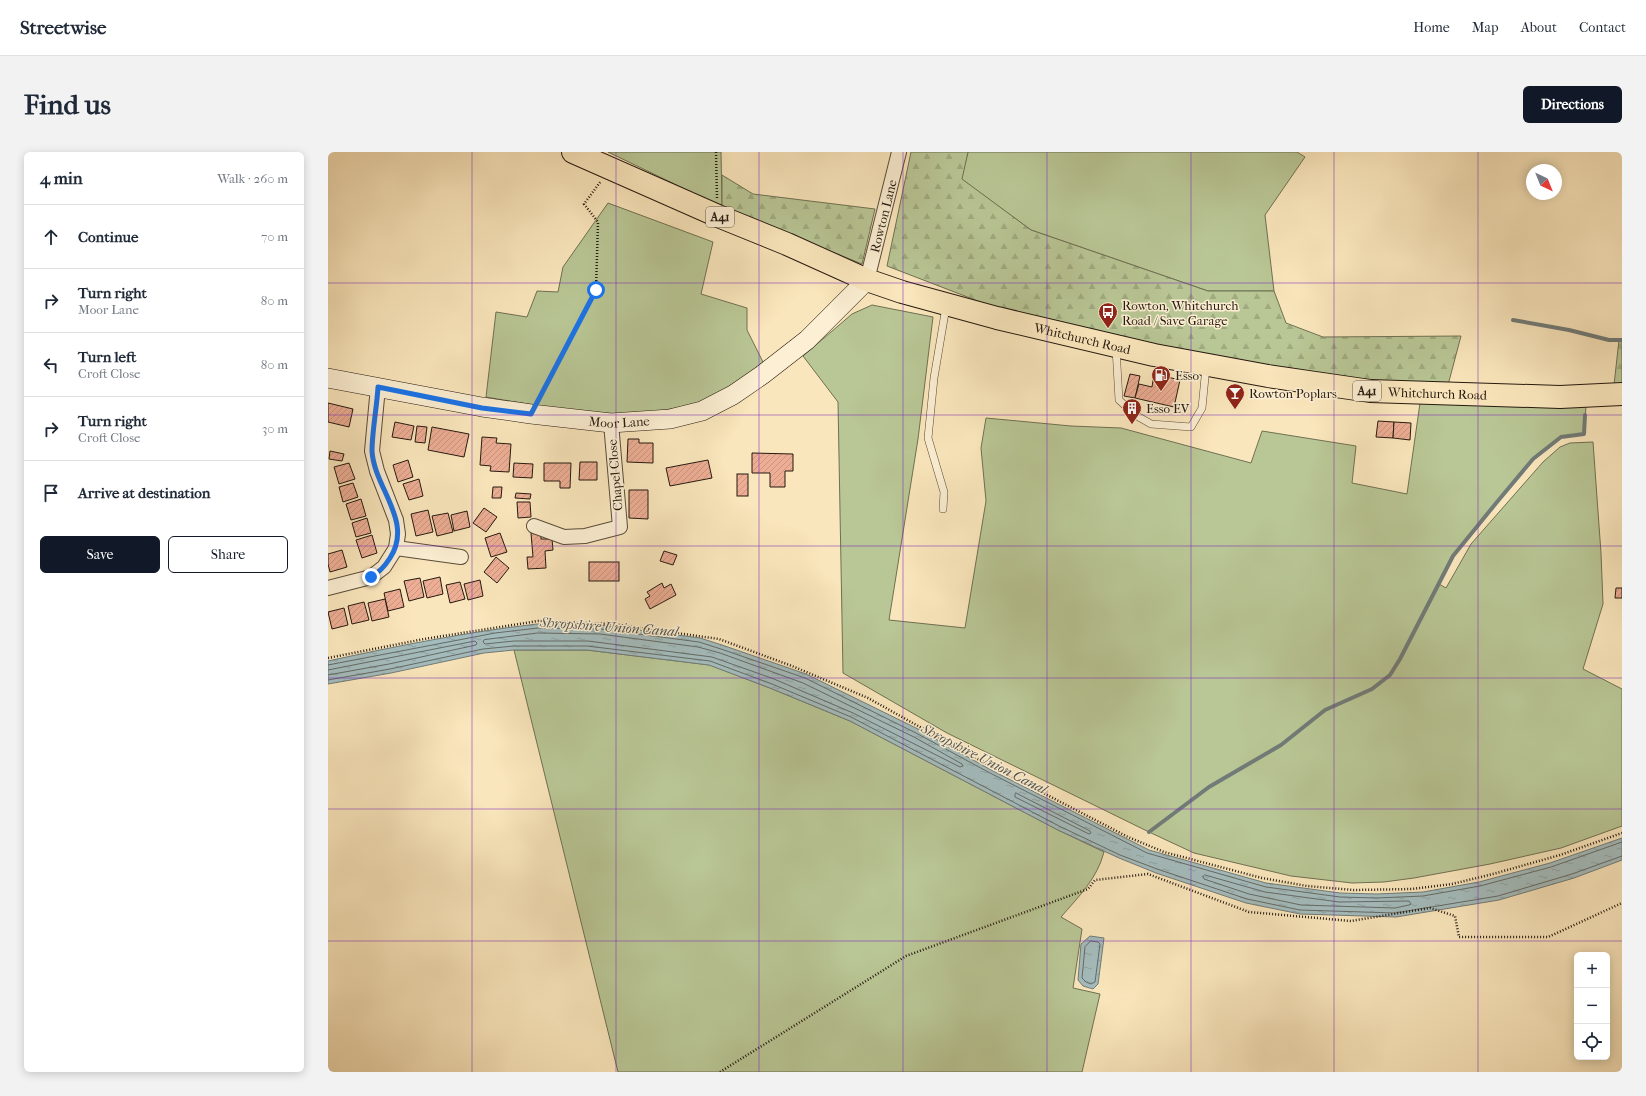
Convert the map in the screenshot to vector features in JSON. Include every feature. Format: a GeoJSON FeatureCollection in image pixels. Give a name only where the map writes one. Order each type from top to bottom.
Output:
{"type":"FeatureCollection","features":[{"type":"Feature","properties":{"kind":"highway","name":"Whitchurch Road"},"geometry":{"type":"LineString","coordinates":[[573,152],[868,280],[902,292],[997,318],[1116,346],[1206,365],[1268,376],[1370,391],[1560,397],[1622,394]]}},
{"type":"Feature","properties":{"kind":"street","name":"Rowton Lane"},"geometry":{"type":"LineString","coordinates":[[868,280],[899,152]]}},
{"type":"Feature","properties":{"kind":"street","name":"Moor Lane"},"geometry":{"type":"LineString","coordinates":[[328,378],[482,408],[531,414],[611,423],[670,419],[702,411],[733,395],[762,375],[806,340],[868,280]]}},
{"type":"Feature","properties":{"kind":"street"},"geometry":{"type":"LineString","coordinates":[[328,588],[371,577],[384,567],[396,548],[398,534],[396,520],[377,471],[372,451],[378,387]]}},
{"type":"Feature","properties":{"kind":"street","name":"Chapel Close"},"geometry":{"type":"LineString","coordinates":[[534,526],[564,537],[585,536],[620,527],[611,423]]}},
{"type":"Feature","properties":{"kind":"street"},"geometry":{"type":"LineString","coordinates":[[396,548],[461,557]]}},
{"type":"Feature","properties":{"kind":"lane"},"geometry":{"type":"LineString","coordinates":[[943,509],[944,492],[928,438],[934,378],[947,304]]}},
{"type":"Feature","properties":{"kind":"lane"},"geometry":{"type":"LineString","coordinates":[[1116,346],[1119,400],[1137,416],[1150,424],[1191,427],[1202,408],[1206,365]]}},
{"type":"Feature","properties":{"kind":"path"},"geometry":{"type":"LineString","coordinates":[[716,152],[718,216]]}},
{"type":"Feature","properties":{"kind":"path"},"geometry":{"type":"LineString","coordinates":[[531,414],[596,290],[598,222],[584,204],[610,169]]}},
{"type":"Feature","properties":{"kind":"path"},"geometry":{"type":"LineString","coordinates":[[328,658],[424,638],[538,621],[613,624],[719,639],[792,666],[868,698],[977,759],[1128,837],[1164,852],[1255,876],[1308,886],[1354,890],[1412,889],[1452,884],[1560,855],[1622,833]]}},
{"type":"Feature","properties":{"kind":"path"},"geometry":{"type":"LineString","coordinates":[[720,1072],[906,956],[1088,889],[1095,880],[1148,874],[1249,912],[1350,921],[1430,908],[1455,916],[1458,937],[1548,937],[1622,903]]}},
{"type":"Feature","properties":{"kind":"green space"},"geometry":{"type":"Polygon","coordinates":[[[608,152],[721,152],[722,207],[608,152]]]}},
{"type":"Feature","properties":{"kind":"green space"},"geometry":{"type":"Polygon","coordinates":[[[911,152],[968,152],[962,179],[1031,230],[1208,291],[1274,291],[1286,323],[1323,337],[1461,336],[1448,385],[1377,382],[1305,374],[1150,343],[996,308],[887,266],[911,152]]]}},
{"type":"Feature","properties":{"kind":"green space"},"geometry":{"type":"Polygon","coordinates":[[[968,152],[1297,152],[1305,157],[1265,215],[1274,291],[1208,291],[1031,230],[961,179],[968,152]]]}},
{"type":"Feature","properties":{"kind":"green space"},"geometry":{"type":"Polygon","coordinates":[[[722,175],[753,194],[875,209],[862,264],[722,207],[722,175]]]}},
{"type":"Feature","properties":{"kind":"green space"},"geometry":{"type":"Polygon","coordinates":[[[608,203],[713,242],[701,294],[747,308],[747,330],[763,362],[733,386],[706,403],[653,412],[615,414],[569,411],[486,397],[496,312],[527,317],[537,291],[558,292],[563,267],[608,203]]]}},
{"type":"Feature","properties":{"kind":"green space"},"geometry":{"type":"Polygon","coordinates":[[[872,305],[933,317],[918,439],[889,620],[965,628],[986,501],[981,448],[986,418],[1071,426],[1121,428],[1251,463],[1262,431],[1356,446],[1352,483],[1407,494],[1420,403],[1586,406],[1584,434],[1561,437],[1533,459],[1453,556],[1439,584],[1446,588],[1471,544],[1543,462],[1560,447],[1570,443],[1593,442],[1603,604],[1583,669],[1622,689],[1622,826],[1561,848],[1490,864],[1414,878],[1384,882],[1352,883],[1291,876],[1194,853],[947,733],[843,673],[838,402],[803,356],[852,314],[872,305]]]}},
{"type":"Feature","properties":{"kind":"green space"},"geometry":{"type":"Polygon","coordinates":[[[1619,340],[1622,340],[1622,384],[1614,385],[1619,340]]]}},
{"type":"Feature","properties":{"kind":"green space"},"geometry":{"type":"Polygon","coordinates":[[[514,650],[587,650],[710,665],[850,721],[1058,830],[1104,852],[1097,871],[1092,879],[1061,917],[1082,929],[1073,988],[1100,994],[1082,1072],[618,1072],[514,650]]]}},
{"type":"Feature","properties":{"kind":"water","name":"Shropshire Union Canal"},"geometry":{"type":"Polygon","coordinates":[[[537,624],[600,625],[700,638],[806,674],[918,729],[991,770],[1149,850],[1266,883],[1340,893],[1377,894],[1423,892],[1479,882],[1550,863],[1622,838],[1622,860],[1574,878],[1499,900],[1396,917],[1300,914],[1246,903],[1156,873],[1119,858],[1058,830],[850,721],[709,665],[587,650],[514,650],[484,653],[391,673],[328,684],[328,661],[432,640],[537,624]]]}},
{"type":"Feature","properties":{"kind":"water"},"geometry":{"type":"Polygon","coordinates":[[[1090,936],[1104,938],[1098,984],[1093,989],[1083,986],[1078,980],[1081,944],[1090,936]]]}},
{"type":"Feature","properties":{"kind":"building"},"geometry":{"type":"Polygon","coordinates":[[[1130,374],[1140,376],[1135,398],[1124,396],[1130,374]]]}},
{"type":"Feature","properties":{"kind":"building"},"geometry":{"type":"Polygon","coordinates":[[[1154,374],[1180,380],[1174,407],[1135,398],[1139,384],[1152,387],[1154,374]]]}},
{"type":"Feature","properties":{"kind":"building"},"geometry":{"type":"Polygon","coordinates":[[[328,403],[353,409],[349,427],[328,422],[328,403]]]}},
{"type":"Feature","properties":{"kind":"building"},"geometry":{"type":"Polygon","coordinates":[[[1378,421],[1394,422],[1393,438],[1376,437],[1378,421]]]}},
{"type":"Feature","properties":{"kind":"building"},"geometry":{"type":"Polygon","coordinates":[[[395,422],[414,426],[411,440],[392,437],[395,422]]]}},
{"type":"Feature","properties":{"kind":"building"},"geometry":{"type":"Polygon","coordinates":[[[1394,422],[1411,423],[1410,440],[1393,438],[1394,422]]]}},
{"type":"Feature","properties":{"kind":"building"},"geometry":{"type":"Polygon","coordinates":[[[417,426],[427,427],[425,443],[415,442],[417,426]]]}},
{"type":"Feature","properties":{"kind":"building"},"geometry":{"type":"Polygon","coordinates":[[[432,427],[469,434],[464,457],[428,450],[432,427]]]}},
{"type":"Feature","properties":{"kind":"building"},"geometry":{"type":"Polygon","coordinates":[[[482,437],[497,438],[496,443],[511,444],[509,472],[490,471],[491,466],[480,465],[482,437]]]}},
{"type":"Feature","properties":{"kind":"building"},"geometry":{"type":"Polygon","coordinates":[[[628,439],[639,439],[639,443],[653,443],[653,463],[627,462],[628,439]]]}},
{"type":"Feature","properties":{"kind":"building"},"geometry":{"type":"Polygon","coordinates":[[[330,451],[344,454],[342,461],[329,459],[330,451]]]}},
{"type":"Feature","properties":{"kind":"building"},"geometry":{"type":"Polygon","coordinates":[[[752,453],[793,454],[793,471],[785,471],[785,487],[770,487],[770,473],[752,473],[752,453]]]}},
{"type":"Feature","properties":{"kind":"building"},"geometry":{"type":"Polygon","coordinates":[[[408,460],[413,477],[398,482],[393,465],[408,460]]]}},
{"type":"Feature","properties":{"kind":"building"},"geometry":{"type":"Polygon","coordinates":[[[708,460],[712,478],[670,486],[666,468],[708,460]]]}},
{"type":"Feature","properties":{"kind":"building"},"geometry":{"type":"Polygon","coordinates":[[[580,462],[597,462],[597,480],[579,480],[580,462]]]}},
{"type":"Feature","properties":{"kind":"building"},"geometry":{"type":"Polygon","coordinates":[[[349,463],[355,479],[339,484],[334,467],[349,463]]]}},
{"type":"Feature","properties":{"kind":"building"},"geometry":{"type":"Polygon","coordinates":[[[514,463],[533,464],[532,478],[513,477],[514,463]]]}},
{"type":"Feature","properties":{"kind":"building"},"geometry":{"type":"Polygon","coordinates":[[[544,463],[571,463],[570,488],[560,488],[560,481],[544,481],[544,463]]]}},
{"type":"Feature","properties":{"kind":"building"},"geometry":{"type":"Polygon","coordinates":[[[737,474],[748,474],[748,496],[737,496],[737,474]]]}},
{"type":"Feature","properties":{"kind":"building"},"geometry":{"type":"Polygon","coordinates":[[[419,479],[423,496],[409,500],[403,484],[419,479]]]}},
{"type":"Feature","properties":{"kind":"building"},"geometry":{"type":"Polygon","coordinates":[[[353,483],[358,497],[343,502],[339,487],[353,483]]]}},
{"type":"Feature","properties":{"kind":"building"},"geometry":{"type":"Polygon","coordinates":[[[493,487],[502,487],[501,498],[492,498],[493,487]]]}},
{"type":"Feature","properties":{"kind":"building"},"geometry":{"type":"Polygon","coordinates":[[[629,490],[648,490],[648,519],[629,518],[629,490]]]}},
{"type":"Feature","properties":{"kind":"building"},"geometry":{"type":"Polygon","coordinates":[[[516,493],[531,494],[530,499],[515,498],[516,493]]]}},
{"type":"Feature","properties":{"kind":"building"},"geometry":{"type":"Polygon","coordinates":[[[361,499],[366,516],[351,520],[346,504],[361,499]]]}},
{"type":"Feature","properties":{"kind":"building"},"geometry":{"type":"Polygon","coordinates":[[[517,502],[530,502],[531,517],[518,518],[517,502]]]}},
{"type":"Feature","properties":{"kind":"building"},"geometry":{"type":"Polygon","coordinates":[[[484,508],[497,517],[486,532],[473,523],[484,508]]]}},
{"type":"Feature","properties":{"kind":"building"},"geometry":{"type":"Polygon","coordinates":[[[428,510],[433,532],[416,536],[411,514],[428,510]]]}},
{"type":"Feature","properties":{"kind":"building"},"geometry":{"type":"Polygon","coordinates":[[[467,511],[470,527],[454,531],[451,515],[467,511]]]}},
{"type":"Feature","properties":{"kind":"building"},"geometry":{"type":"Polygon","coordinates":[[[448,513],[453,532],[437,536],[432,516],[448,513]]]}},
{"type":"Feature","properties":{"kind":"building"},"geometry":{"type":"Polygon","coordinates":[[[367,518],[371,533],[356,537],[352,523],[367,518]]]}},
{"type":"Feature","properties":{"kind":"building"},"geometry":{"type":"Polygon","coordinates":[[[541,532],[541,539],[552,539],[553,550],[545,551],[546,568],[528,569],[527,557],[533,557],[531,533],[541,532]]]}},
{"type":"Feature","properties":{"kind":"building"},"geometry":{"type":"Polygon","coordinates":[[[500,533],[507,552],[491,557],[485,538],[500,533]]]}},
{"type":"Feature","properties":{"kind":"building"},"geometry":{"type":"Polygon","coordinates":[[[372,535],[377,553],[362,558],[356,540],[372,535]]]}},
{"type":"Feature","properties":{"kind":"building"},"geometry":{"type":"Polygon","coordinates":[[[342,550],[347,567],[330,572],[328,554],[342,550]]]}},
{"type":"Feature","properties":{"kind":"building"},"geometry":{"type":"Polygon","coordinates":[[[664,551],[677,555],[673,565],[660,561],[664,551]]]}},
{"type":"Feature","properties":{"kind":"building"},"geometry":{"type":"Polygon","coordinates":[[[496,557],[509,568],[497,583],[484,572],[496,557]]]}},
{"type":"Feature","properties":{"kind":"building"},"geometry":{"type":"Polygon","coordinates":[[[589,562],[619,562],[619,581],[589,581],[589,562]]]}},
{"type":"Feature","properties":{"kind":"building"},"geometry":{"type":"Polygon","coordinates":[[[440,577],[443,594],[427,598],[423,581],[440,577]]]}},
{"type":"Feature","properties":{"kind":"building"},"geometry":{"type":"Polygon","coordinates":[[[420,578],[424,597],[409,601],[404,581],[420,578]]]}},
{"type":"Feature","properties":{"kind":"building"},"geometry":{"type":"Polygon","coordinates":[[[480,580],[483,596],[468,600],[464,584],[480,580]]]}},
{"type":"Feature","properties":{"kind":"building"},"geometry":{"type":"Polygon","coordinates":[[[460,582],[465,599],[450,603],[446,585],[460,582]]]}},
{"type":"Feature","properties":{"kind":"building"},"geometry":{"type":"Polygon","coordinates":[[[662,583],[664,588],[671,584],[676,595],[650,609],[645,599],[650,596],[647,592],[662,583]]]}},
{"type":"Feature","properties":{"kind":"building"},"geometry":{"type":"Polygon","coordinates":[[[1616,588],[1622,588],[1622,598],[1615,598],[1616,588]]]}},
{"type":"Feature","properties":{"kind":"building"},"geometry":{"type":"Polygon","coordinates":[[[400,589],[404,607],[388,611],[384,593],[400,589]]]}},
{"type":"Feature","properties":{"kind":"building"},"geometry":{"type":"Polygon","coordinates":[[[385,599],[389,617],[372,621],[368,603],[385,599]]]}},
{"type":"Feature","properties":{"kind":"building"},"geometry":{"type":"Polygon","coordinates":[[[364,602],[369,620],[352,624],[348,606],[364,602]]]}},
{"type":"Feature","properties":{"kind":"building"},"geometry":{"type":"Polygon","coordinates":[[[344,608],[348,625],[332,629],[328,612],[344,608]]]}},
{"type":"Feature","properties":{"kind":"waterway"},"geometry":{"type":"LineString","coordinates":[[1513,320],[1569,330],[1609,340],[1622,340]]}},
{"type":"Feature","properties":{"kind":"waterway"},"geometry":{"type":"LineString","coordinates":[[1149,832],[1209,787],[1281,745],[1325,710],[1372,689],[1390,675],[1400,659],[1453,556],[1533,459],[1561,437],[1584,434],[1585,415]]}},
{"type":"Feature","properties":{"kind":"place","name":"Rowton, Whitchurch Road / Save Garage"},"geometry":{"type":"Point","coordinates":[1108,329]}},
{"type":"Feature","properties":{"kind":"place","name":"Esso"},"geometry":{"type":"Point","coordinates":[1161,392]}},
{"type":"Feature","properties":{"kind":"place","name":"Rowton Poplars"},"geometry":{"type":"Point","coordinates":[1235,410]}},
{"type":"Feature","properties":{"kind":"place","name":"Esso EV"},"geometry":{"type":"Point","coordinates":[1132,425]}},
{"type":"Feature","properties":{"kind":"route"},"geometry":{"type":"LineString","coordinates":[[371,577],[384,567],[396,548],[398,534],[396,520],[391,504],[377,471],[372,451],[378,387],[482,408],[531,414],[596,290]]}}]}
